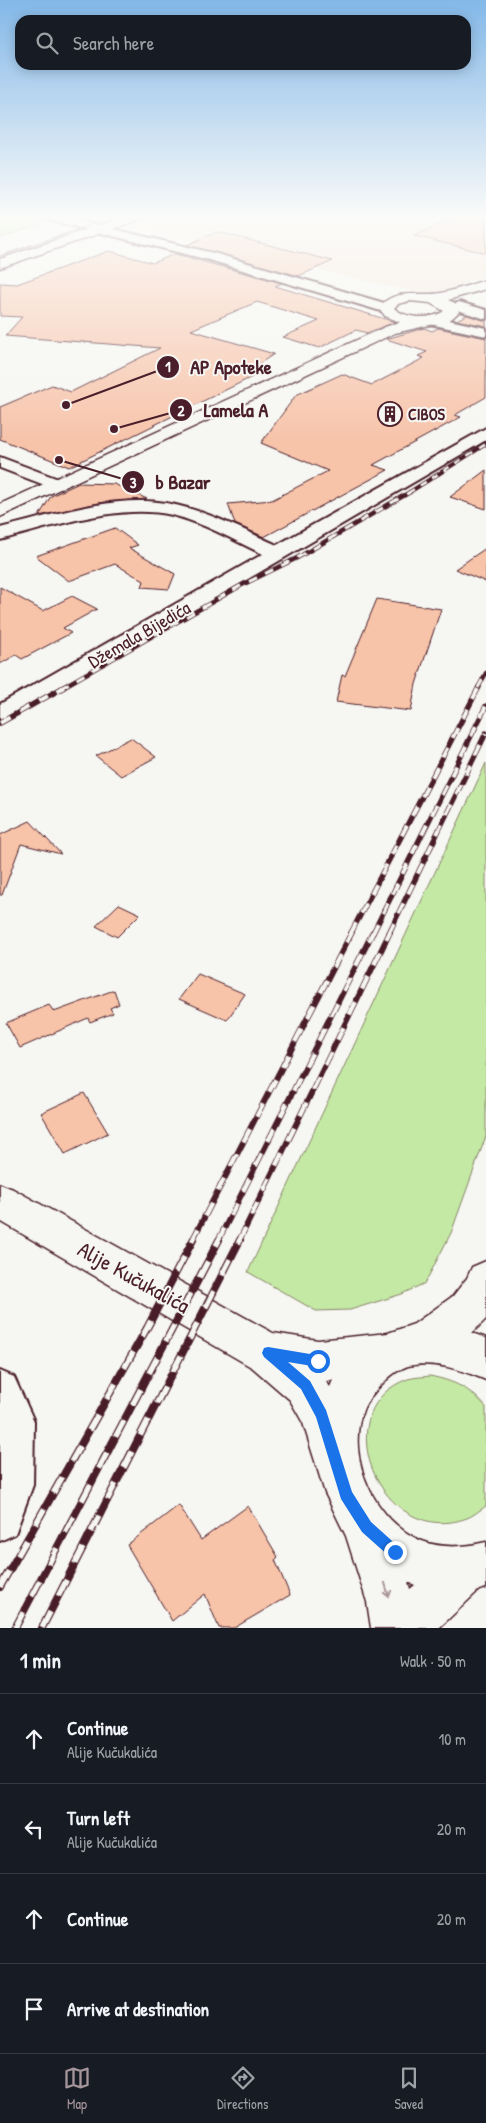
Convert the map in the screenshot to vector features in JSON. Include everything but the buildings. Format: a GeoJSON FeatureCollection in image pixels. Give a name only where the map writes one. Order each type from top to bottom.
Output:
{"type":"FeatureCollection","features":[{"type":"Feature","properties":{"kind":"street"},"geometry":{"type":"LineString","coordinates":[[328,291],[348,297],[390,318],[470,327],[486,332]]}},
{"type":"Feature","properties":{"kind":"street"},"geometry":{"type":"LineString","coordinates":[[348,297],[432,299],[466,291]]}},
{"type":"Feature","properties":{"kind":"street"},"geometry":{"type":"LineString","coordinates":[[426,321],[486,294]]}},
{"type":"Feature","properties":{"kind":"street"},"geometry":{"type":"LineString","coordinates":[[390,318],[393,301],[401,299]]}},
{"type":"Feature","properties":{"kind":"street"},"geometry":{"type":"LineString","coordinates":[[432,299],[446,303],[470,327]]}},
{"type":"Feature","properties":{"kind":"street"},"geometry":{"type":"LineString","coordinates":[[453,310],[486,315]]}},
{"type":"Feature","properties":{"kind":"street"},"geometry":{"type":"LineString","coordinates":[[22,529],[0,513],[390,318]]}},
{"type":"Feature","properties":{"kind":"street","name":"Džemala Bijedića"},"geometry":{"type":"LineString","coordinates":[[0,714],[486,433]]}},
{"type":"Feature","properties":{"kind":"street"},"geometry":{"type":"LineString","coordinates":[[0,462],[55,484]]}},
{"type":"Feature","properties":{"kind":"street"},"geometry":{"type":"LineString","coordinates":[[0,534],[76,516],[139,506],[164,508],[188,514],[278,553]]}},
{"type":"Feature","properties":{"kind":"street","name":"Alije Kučukalića"},"geometry":{"type":"LineString","coordinates":[[0,1201],[268,1353],[305,1385],[322,1414],[336,1459]]}},
{"type":"Feature","properties":{"kind":"street"},"geometry":{"type":"LineString","coordinates":[[476,1568],[429,1567],[395,1552],[367,1527],[346,1495],[336,1459],[336,1425],[346,1396],[364,1371],[446,1328],[466,1312],[485,1289]]}},
{"type":"Feature","properties":{"kind":"street"},"geometry":{"type":"LineString","coordinates":[[403,1349],[453,1346],[486,1360]]}},
{"type":"Feature","properties":{"kind":"street","name":"Alije Kučukalića"},"geometry":{"type":"LineString","coordinates":[[268,1353],[318,1361],[403,1349]]}},
{"type":"Feature","properties":{"kind":"street"},"geometry":{"type":"LineString","coordinates":[[0,1390],[13,1421],[12,1485],[0,1518]]}},
{"type":"Feature","properties":{"kind":"street"},"geometry":{"type":"LineString","coordinates":[[367,1527],[391,1602],[395,1628]]}},
{"type":"Feature","properties":{"kind":"street"},"geometry":{"type":"LineString","coordinates":[[411,1628],[418,1615],[476,1568]]}},
{"type":"Feature","properties":{"kind":"shaded area"},"geometry":{"type":"Polygon","coordinates":[[[411,291],[446,291],[446,291],[420,293],[411,291]]]}},
{"type":"Feature","properties":{"kind":"green space"},"geometry":{"type":"Polygon","coordinates":[[[486,763],[486,1136],[451,1233],[425,1283],[402,1294],[350,1310],[316,1311],[248,1272],[486,763]]]}},
{"type":"Feature","properties":{"kind":"green space"},"geometry":{"type":"Polygon","coordinates":[[[430,1376],[461,1386],[480,1400],[486,1407],[486,1506],[467,1518],[436,1522],[410,1514],[388,1496],[373,1472],[367,1445],[369,1418],[383,1395],[408,1379],[430,1376]]]}},
{"type":"Feature","properties":{"kind":"railway"},"geometry":{"type":"LineString","coordinates":[[408,493],[486,444]]}},
{"type":"Feature","properties":{"kind":"railway"},"geometry":{"type":"LineString","coordinates":[[61,688],[242,585],[297,558],[410,492]]}},
{"type":"Feature","properties":{"kind":"railway"},"geometry":{"type":"LineString","coordinates":[[478,688],[486,673]]}},
{"type":"Feature","properties":{"kind":"railway"},"geometry":{"type":"LineString","coordinates":[[0,723],[64,687]]}},
{"type":"Feature","properties":{"kind":"railway"},"geometry":{"type":"LineString","coordinates":[[351,933],[479,687]]}},
{"type":"Feature","properties":{"kind":"railway"},"geometry":{"type":"LineString","coordinates":[[373,933],[486,706]]}},
{"type":"Feature","properties":{"kind":"railway"},"geometry":{"type":"LineString","coordinates":[[389,933],[486,733]]}},
{"type":"Feature","properties":{"kind":"railway"},"geometry":{"type":"LineString","coordinates":[[192,1241],[352,932]]}},
{"type":"Feature","properties":{"kind":"railway"},"geometry":{"type":"LineString","coordinates":[[218,1241],[373,932]]}},
{"type":"Feature","properties":{"kind":"railway"},"geometry":{"type":"LineString","coordinates":[[239,1241],[390,932]]}},
{"type":"Feature","properties":{"kind":"railway"},"geometry":{"type":"LineString","coordinates":[[0,1587],[147,1328],[193,1240]]}},
{"type":"Feature","properties":{"kind":"railway"},"geometry":{"type":"LineString","coordinates":[[15,1628],[219,1240]]}},
{"type":"Feature","properties":{"kind":"railway"},"geometry":{"type":"LineString","coordinates":[[42,1628],[240,1240]]}},
{"type":"Feature","properties":{"kind":"place","name":"AP Apoteke"},"geometry":{"type":"Point","coordinates":[66,405]}},
{"type":"Feature","properties":{"kind":"place","name":"CIBOS"},"geometry":{"type":"Point","coordinates":[390,414]}},
{"type":"Feature","properties":{"kind":"place","name":"Lamela A"},"geometry":{"type":"Point","coordinates":[114,429]}},
{"type":"Feature","properties":{"kind":"place","name":"b Bazar"},"geometry":{"type":"Point","coordinates":[59,460]}},
{"type":"Feature","properties":{"kind":"route"},"geometry":{"type":"LineString","coordinates":[[318,1361],[268,1353],[305,1385],[322,1414],[346,1495],[367,1527],[395,1552]]}}]}
